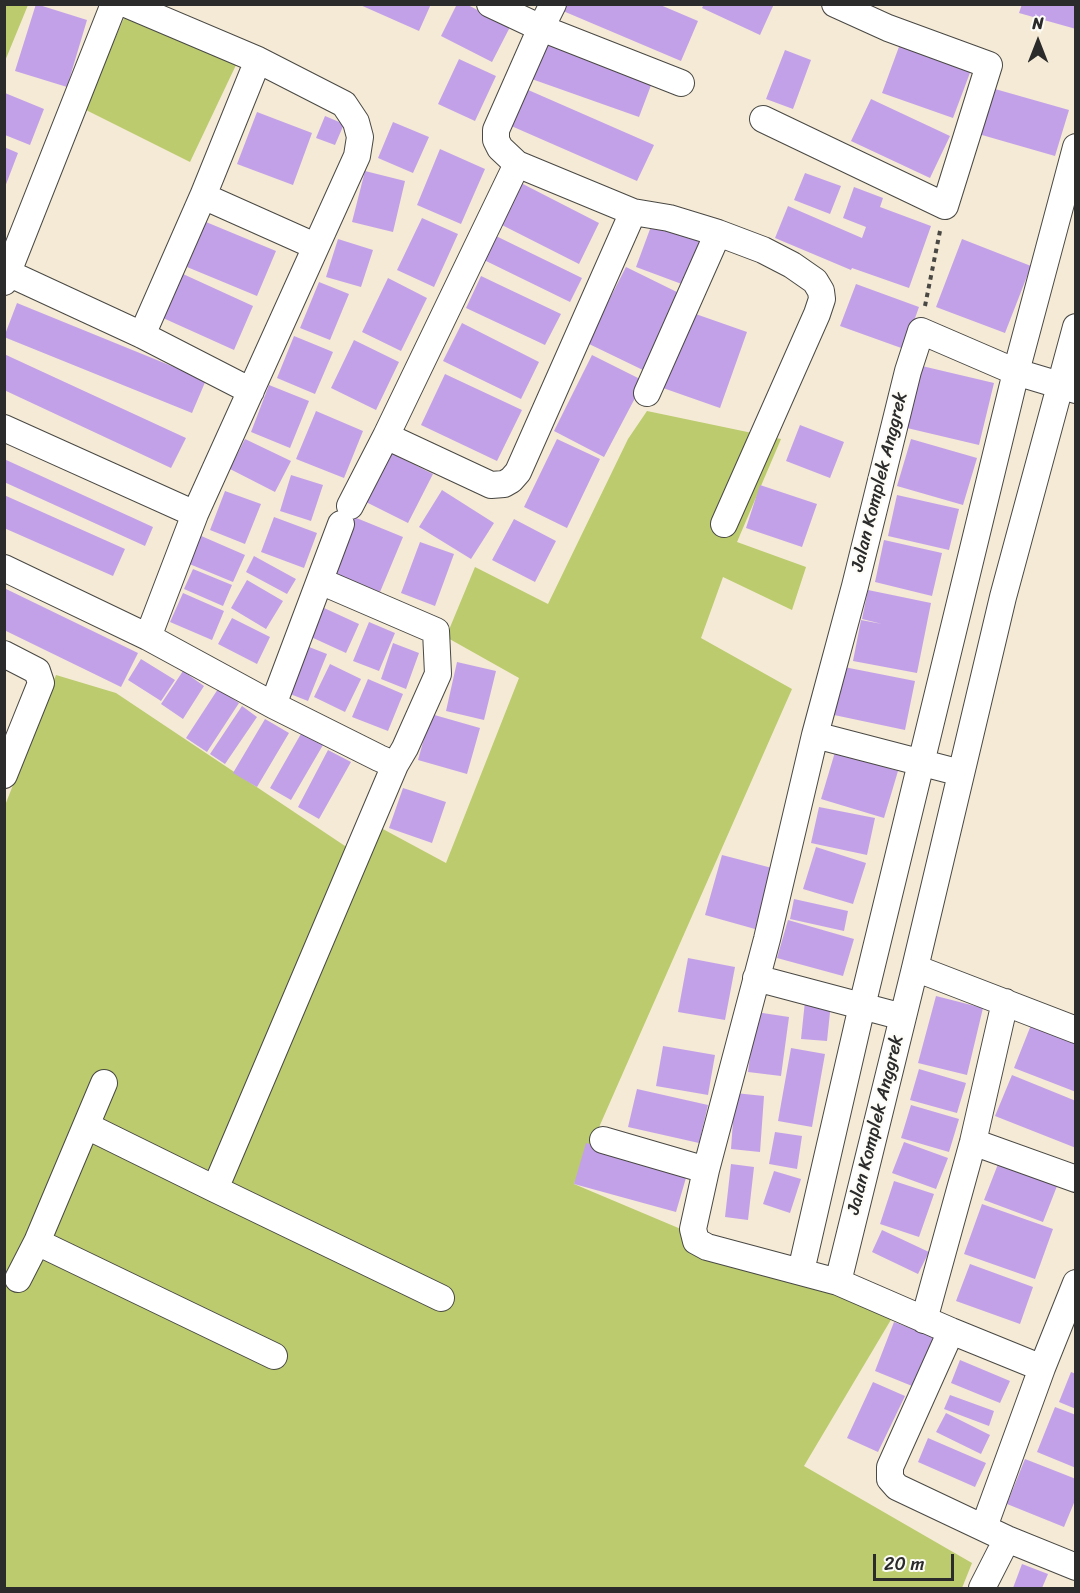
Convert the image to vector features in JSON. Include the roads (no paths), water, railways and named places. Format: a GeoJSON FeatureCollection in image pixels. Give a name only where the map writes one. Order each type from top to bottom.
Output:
{"type":"FeatureCollection","features":[{"type":"Feature","properties":{"kind":"street"},"geometry":{"type":"LineString","coordinates":[[114,4],[6,277],[142,335],[251,391]]}},
{"type":"Feature","properties":{"kind":"street"},"geometry":{"type":"LineString","coordinates":[[126,4],[258,60],[344,104],[356,122],[360,137],[357,156],[195,514],[148,638]]}},
{"type":"Feature","properties":{"kind":"street"},"geometry":{"type":"LineString","coordinates":[[490,4],[546,18],[681,83]]}},
{"type":"Feature","properties":{"kind":"street"},"geometry":{"type":"LineString","coordinates":[[763,119],[945,206],[989,65],[888,28],[835,4]]}},
{"type":"Feature","properties":{"kind":"street"},"geometry":{"type":"LineString","coordinates":[[546,18],[496,130],[496,140],[500,148],[517,164],[633,212],[669,218],[763,250],[792,265],[815,281],[821,291],[822,299],[817,315],[724,524]]}},
{"type":"Feature","properties":{"kind":"street"},"geometry":{"type":"LineString","coordinates":[[142,335],[203,196],[258,60]]}},
{"type":"Feature","properties":{"kind":"street"},"geometry":{"type":"LineString","coordinates":[[801,1271],[862,1006],[1016,372],[1076,147]]}},
{"type":"Feature","properties":{"kind":"street"},"geometry":{"type":"LineString","coordinates":[[273,705],[346,515],[517,164]]}},
{"type":"Feature","properties":{"kind":"street"},"geometry":{"type":"LineString","coordinates":[[203,196],[315,246]]}},
{"type":"Feature","properties":{"kind":"street"},"geometry":{"type":"LineString","coordinates":[[386,436],[491,485],[504,484],[511,480],[518,472],[633,212]]}},
{"type":"Feature","properties":{"kind":"street"},"geometry":{"type":"LineString","coordinates":[[647,393],[718,233]]}},
{"type":"Feature","properties":{"kind":"street","name":"Jalan Komplek Anggrek"},"geometry":{"type":"LineString","coordinates":[[838,1282],[1003,597],[1068,387],[1076,327]]}},
{"type":"Feature","properties":{"kind":"street","name":"Jalan Komplek Anggrek"},"geometry":{"type":"LineString","coordinates":[[1016,372],[921,330],[908,371],[855,586],[815,735],[770,928],[706,1170],[693,1229],[696,1241],[707,1247],[838,1282],[1042,1368]]}},
{"type":"Feature","properties":{"kind":"street"},"geometry":{"type":"LineString","coordinates":[[1016,372],[1068,387]]}},
{"type":"Feature","properties":{"kind":"street"},"geometry":{"type":"LineString","coordinates":[[4,428],[195,514]]}},
{"type":"Feature","properties":{"kind":"street"},"geometry":{"type":"LineString","coordinates":[[4,568],[148,638],[273,705],[395,765]]}},
{"type":"Feature","properties":{"kind":"street"},"geometry":{"type":"LineString","coordinates":[[215,1190],[395,765],[438,674],[436,631],[320,581]]}},
{"type":"Feature","properties":{"kind":"street"},"geometry":{"type":"LineString","coordinates":[[4,654],[37,671],[41,683],[4,775]]}},
{"type":"Feature","properties":{"kind":"street"},"geometry":{"type":"LineString","coordinates":[[815,735],[961,773]]}},
{"type":"Feature","properties":{"kind":"street"},"geometry":{"type":"LineString","coordinates":[[915,968],[1076,1030]]}},
{"type":"Feature","properties":{"kind":"street"},"geometry":{"type":"LineString","coordinates":[[756,978],[903,1017]]}},
{"type":"Feature","properties":{"kind":"street"},"geometry":{"type":"LineString","coordinates":[[924,1320],[973,1142],[1005,1002]]}},
{"type":"Feature","properties":{"kind":"street"},"geometry":{"type":"LineString","coordinates":[[18,1279],[37,1242],[104,1083]]}},
{"type":"Feature","properties":{"kind":"street"},"geometry":{"type":"LineString","coordinates":[[87,1126],[441,1298]]}},
{"type":"Feature","properties":{"kind":"street"},"geometry":{"type":"LineString","coordinates":[[603,1140],[706,1170]]}},
{"type":"Feature","properties":{"kind":"street"},"geometry":{"type":"LineString","coordinates":[[973,1142],[1076,1179]]}},
{"type":"Feature","properties":{"kind":"street"},"geometry":{"type":"LineString","coordinates":[[37,1242],[274,1356]]}},
{"type":"Feature","properties":{"kind":"street"},"geometry":{"type":"LineString","coordinates":[[984,1527],[1042,1368],[1073,1297]]}},
{"type":"Feature","properties":{"kind":"street"},"geometry":{"type":"LineString","coordinates":[[951,1331],[890,1467],[890,1479],[897,1487],[1007,1539],[1076,1567]]}},
{"type":"Feature","properties":{"kind":"street"},"geometry":{"type":"LineString","coordinates":[[982,1588],[1007,1539]]}}]}
